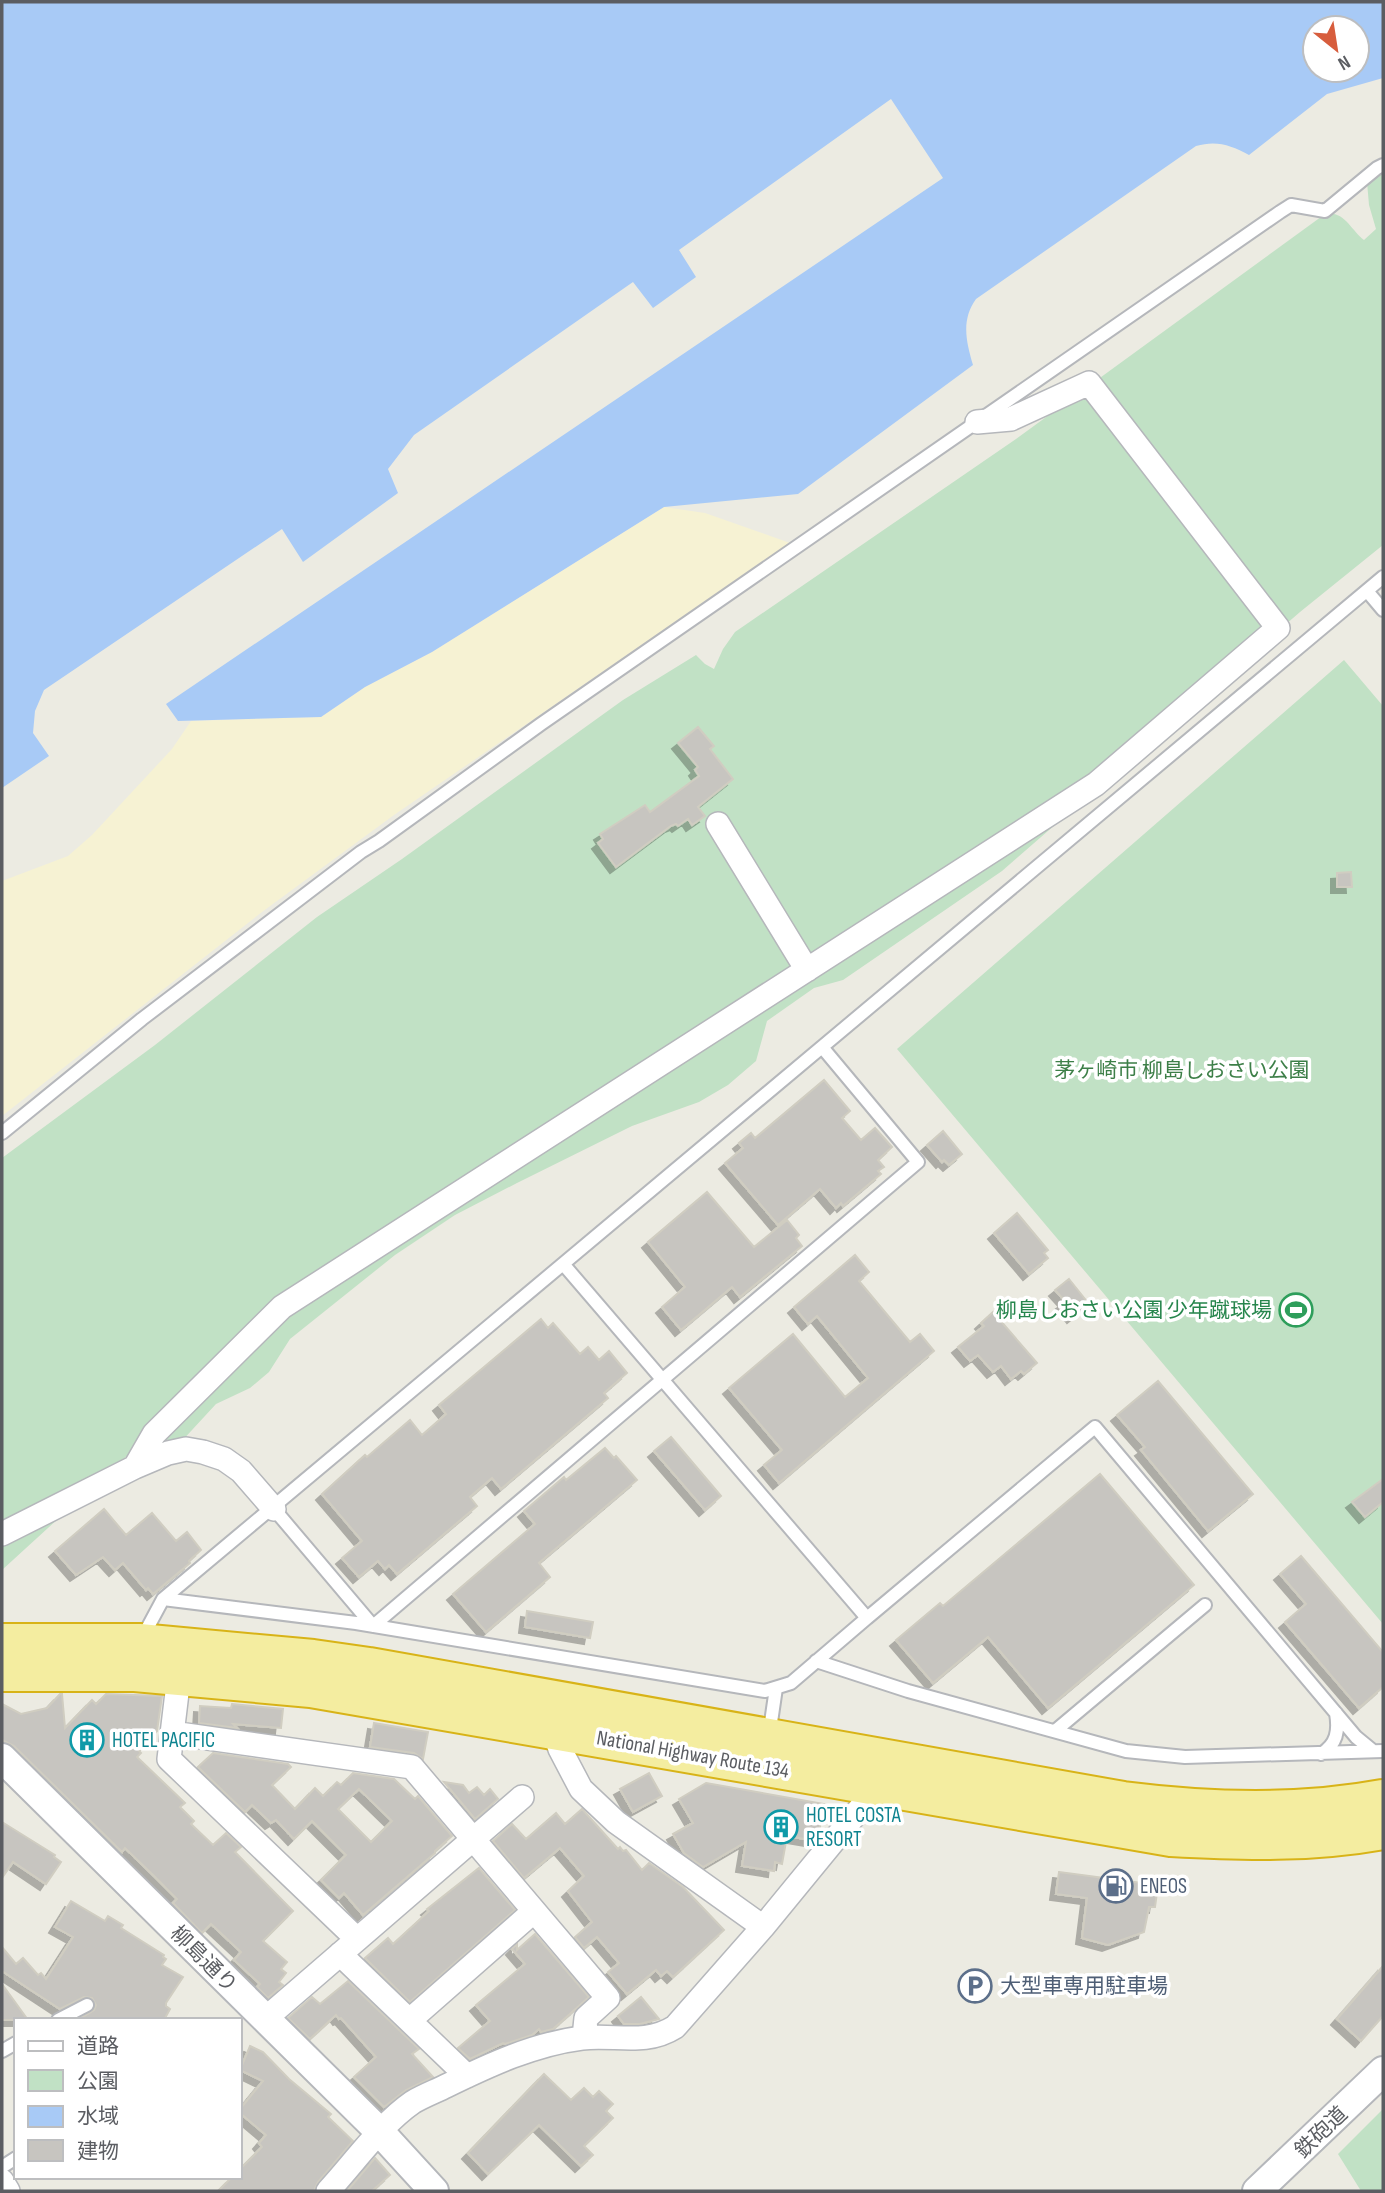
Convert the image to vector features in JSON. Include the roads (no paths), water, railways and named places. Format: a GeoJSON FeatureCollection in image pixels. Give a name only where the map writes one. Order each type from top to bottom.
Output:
{"type":"FeatureCollection","features":[{"type":"Feature","properties":{"kind":"highway","name":"National Highway Route 134"},"geometry":{"type":"LineString","coordinates":[[2,1643],[139,1643],[313,1659],[1175,1808],[1251,1811],[1309,1809],[1383,1799]]}},
{"type":"Feature","properties":{"kind":"highway","name":"National Highway Route 134"},"geometry":{"type":"LineString","coordinates":[[2,1672],[135,1672],[311,1688],[1171,1837],[1253,1842],[1311,1839],[1383,1830]]}},
{"type":"Feature","properties":{"kind":"street"},"geometry":{"type":"LineString","coordinates":[[135,1467],[154,1434],[282,1307],[1096,784],[1279,628],[1088,383],[1011,419],[976,422]]}},
{"type":"Feature","properties":{"kind":"street"},"geometry":{"type":"LineString","coordinates":[[718,824],[807,970]]}},
{"type":"Feature","properties":{"kind":"street"},"geometry":{"type":"LineString","coordinates":[[2,1534],[135,1467],[168,1453],[186,1449],[203,1451],[224,1459],[241,1471],[274,1509]]}},
{"type":"Feature","properties":{"kind":"street"},"geometry":{"type":"LineString","coordinates":[[178,1676],[169,1759],[349,1946],[410,2020],[467,2076]]}},
{"type":"Feature","properties":{"kind":"street"},"geometry":{"type":"LineString","coordinates":[[553,1729],[560,1749],[581,1788],[615,1822],[763,1927]]}},
{"type":"Feature","properties":{"kind":"street"},"geometry":{"type":"LineString","coordinates":[[172,1733],[412,1767],[608,1998],[586,2018],[584,2037]]}},
{"type":"Feature","properties":{"kind":"street","name":"柳島通り"},"geometry":{"type":"LineString","coordinates":[[2,1758],[380,2132],[434,2191]]}},
{"type":"Feature","properties":{"kind":"street"},"geometry":{"type":"LineString","coordinates":[[328,2191],[380,2132],[412,2103],[467,2076],[531,2048],[584,2037],[631,2040],[663,2035],[675,2027],[763,1927],[863,1805],[868,1784]]}},
{"type":"Feature","properties":{"kind":"street"},"geometry":{"type":"LineString","coordinates":[[265,2019],[522,1797]]}},
{"type":"Feature","properties":{"kind":"street"},"geometry":{"type":"LineString","coordinates":[[410,2020],[533,1912]]}},
{"type":"Feature","properties":{"kind":"street","name":"鉄砲道"},"geometry":{"type":"LineString","coordinates":[[1257,2191],[1383,2071]]}},
{"type":"Feature","properties":{"kind":"street"},"geometry":{"type":"LineString","coordinates":[[2,2181],[8,2191]]}},
{"type":"Feature","properties":{"kind":"lane"},"geometry":{"type":"LineString","coordinates":[[2,1133],[142,1019],[361,852],[1291,205],[1325,211],[1383,165]]}},
{"type":"Feature","properties":{"kind":"lane"},"geometry":{"type":"LineString","coordinates":[[139,1643],[163,1600],[1383,577]]}},
{"type":"Feature","properties":{"kind":"lane"},"geometry":{"type":"LineString","coordinates":[[1367,591],[1383,610]]}},
{"type":"Feature","properties":{"kind":"lane"},"geometry":{"type":"LineString","coordinates":[[373,1626],[918,1162],[822,1047]]}},
{"type":"Feature","properties":{"kind":"lane"},"geometry":{"type":"LineString","coordinates":[[564,1265],[867,1618]]}},
{"type":"Feature","properties":{"kind":"lane"},"geometry":{"type":"LineString","coordinates":[[163,1600],[373,1626],[765,1691],[791,1683],[1095,1427],[1356,1737],[1378,1751]]}},
{"type":"Feature","properties":{"kind":"lane"},"geometry":{"type":"LineString","coordinates":[[274,1509],[373,1626]]}},
{"type":"Feature","properties":{"kind":"lane"},"geometry":{"type":"LineString","coordinates":[[1055,1731],[1205,1605]]}},
{"type":"Feature","properties":{"kind":"lane"},"geometry":{"type":"LineString","coordinates":[[816,1661],[908,1691],[1126,1751],[1185,1757],[1378,1751]]}},
{"type":"Feature","properties":{"kind":"lane"},"geometry":{"type":"LineString","coordinates":[[768,1738],[776,1688]]}},
{"type":"Feature","properties":{"kind":"lane"},"geometry":{"type":"LineString","coordinates":[[1320,1754],[1333,1744],[1336,1737],[1336,1713]]}},
{"type":"Feature","properties":{"kind":"lane"},"geometry":{"type":"LineString","coordinates":[[62,2018],[88,2005]]}},
{"type":"Feature","properties":{"kind":"water"},"geometry":{"type":"Polygon","coordinates":[[[2,2],[1383,2],[1383,78],[1371,81],[1371,14],[1301,14],[1301,84],[1362,84],[1327,94],[1249,155],[1223,144],[1196,146],[976,299],[967,323],[967,339],[973,365],[798,494],[664,507],[432,652],[365,687],[321,717],[178,721],[166,704],[943,178],[891,99],[679,250],[696,277],[653,308],[633,282],[414,435],[388,469],[398,493],[303,562],[282,529],[44,690],[35,711],[33,733],[49,756],[2,788],[2,2]]]}},
{"type":"Feature","properties":{"kind":"place","name":"柳島しおさい公園 少年蹴球場"},"geometry":{"type":"Point","coordinates":[1296,1310]}},
{"type":"Feature","properties":{"kind":"place","name":"HOTEL PACIFIC"},"geometry":{"type":"Point","coordinates":[87,1740]}},
{"type":"Feature","properties":{"kind":"place","name":"HOTEL COSTA RESORT"},"geometry":{"type":"Point","coordinates":[781,1827]}},
{"type":"Feature","properties":{"kind":"place","name":"ENEOS"},"geometry":{"type":"Point","coordinates":[1116,1886]}},
{"type":"Feature","properties":{"kind":"place","name":"大型車専用駐車場"},"geometry":{"type":"Point","coordinates":[975,1986]}},
{"type":"Feature","properties":{"kind":"park label","name":"茅ヶ崎市 柳島しおさい公園"},"geometry":{"type":"Point","coordinates":[1182,1070]}}]}
